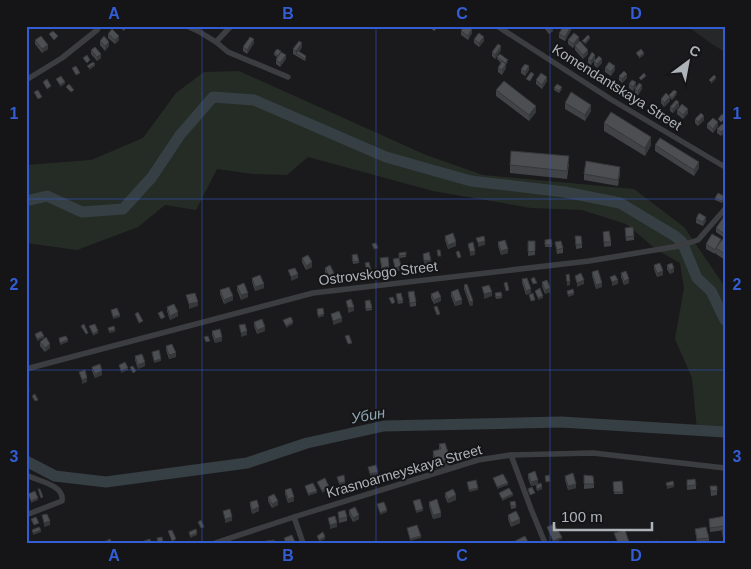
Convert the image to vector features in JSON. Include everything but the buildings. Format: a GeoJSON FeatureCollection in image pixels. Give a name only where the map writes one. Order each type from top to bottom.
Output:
{"type":"FeatureCollection","features":[{"type":"Feature","properties":{"kind":"street"},"geometry":{"type":"LineString","coordinates":[[26,80],[62,58],[97,30],[99,26]]}},
{"type":"Feature","properties":{"kind":"street"},"geometry":{"type":"LineString","coordinates":[[187,26],[216,42],[228,52],[288,77]]}},
{"type":"Feature","properties":{"kind":"street"},"geometry":{"type":"LineString","coordinates":[[216,42],[231,26]]}},
{"type":"Feature","properties":{"kind":"street","name":"Komendantskaya Street"},"geometry":{"type":"LineString","coordinates":[[497,26],[612,100],[725,167]]}},
{"type":"Feature","properties":{"kind":"street","name":"Ostrovskogo Street"},"geometry":{"type":"LineString","coordinates":[[26,368],[312,293],[589,261],[689,244],[698,240],[725,209]]}},
{"type":"Feature","properties":{"kind":"street","name":"Krasnoarmeyskaya Street"},"geometry":{"type":"LineString","coordinates":[[216,543],[478,460],[511,455],[593,453],[725,468]]}},
{"type":"Feature","properties":{"kind":"street"},"geometry":{"type":"LineString","coordinates":[[511,455],[546,543]]}},
{"type":"Feature","properties":{"kind":"street"},"geometry":{"type":"LineString","coordinates":[[26,475],[56,487],[63,497],[62,501],[26,515]]}},
{"type":"Feature","properties":{"kind":"street"},"geometry":{"type":"LineString","coordinates":[[294,517],[304,543]]}},
{"type":"Feature","properties":{"kind":"shaded area"},"geometry":{"type":"Polygon","coordinates":[[[687,26],[725,26],[725,52],[712,44],[687,26]]]}},
{"type":"Feature","properties":{"kind":"shaded area"},"geometry":{"type":"Polygon","coordinates":[[[239,71],[426,155],[483,175],[634,189],[684,227],[725,287],[725,432],[697,430],[692,378],[675,339],[684,288],[680,263],[657,250],[626,224],[582,210],[531,208],[433,191],[308,157],[287,175],[253,174],[217,169],[196,210],[165,205],[138,227],[77,250],[26,243],[26,165],[91,160],[143,138],[176,93],[204,72],[239,71]]]}},
{"type":"Feature","properties":{"kind":"waterway"},"geometry":{"type":"LineString","coordinates":[[26,201],[47,196],[82,212],[123,209],[152,177],[180,135],[213,97],[254,100],[386,157],[471,181],[565,192],[620,203],[682,242],[697,278],[711,291],[725,320]]}},
{"type":"Feature","properties":{"kind":"waterway","name":"Убин"},"geometry":{"type":"LineString","coordinates":[[26,461],[55,476],[106,482],[247,463],[307,443],[384,426],[561,422],[725,432]]}}]}
